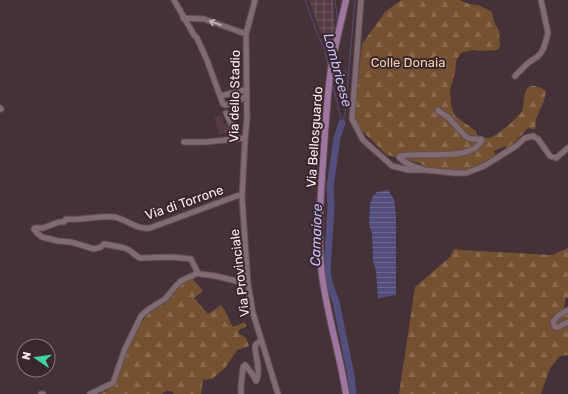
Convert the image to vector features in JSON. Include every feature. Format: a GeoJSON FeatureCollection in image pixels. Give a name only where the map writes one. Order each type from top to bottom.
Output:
{"type":"FeatureCollection","features":[{"type":"Feature","properties":{"kind":"main road","name":"Via Bellosguardo"},"geometry":{"type":"LineString","coordinates":[[346,0],[334,50],[329,86],[319,247],[322,276],[346,394]]}},
{"type":"Feature","properties":{"kind":"street"},"geometry":{"type":"LineString","coordinates":[[174,0],[194,36],[197,38],[224,104],[225,105],[241,100],[247,96]]}},
{"type":"Feature","properties":{"kind":"street","name":"Via dello Stadio"},"geometry":{"type":"LineString","coordinates":[[242,194],[247,118],[246,34],[255,0]]}},
{"type":"Feature","properties":{"kind":"street"},"geometry":{"type":"LineString","coordinates":[[361,0],[352,119],[363,140],[388,163],[404,170],[462,173],[484,166],[516,146],[525,138],[532,136],[538,139],[550,156],[556,158],[568,148]]}},
{"type":"Feature","properties":{"kind":"street"},"geometry":{"type":"LineString","coordinates":[[515,76],[541,53],[544,47],[548,33],[541,0]]}},
{"type":"Feature","properties":{"kind":"street"},"geometry":{"type":"LineString","coordinates":[[184,18],[204,19],[246,34]]}},
{"type":"Feature","properties":{"kind":"street"},"geometry":{"type":"LineString","coordinates":[[221,96],[247,89]]}},
{"type":"Feature","properties":{"kind":"street"},"geometry":{"type":"LineString","coordinates":[[425,170],[408,164],[399,157],[414,154],[453,154],[470,150],[478,145],[482,140],[468,138],[448,117],[438,110]]}},
{"type":"Feature","properties":{"kind":"street"},"geometry":{"type":"LineString","coordinates":[[226,113],[238,138]]}},
{"type":"Feature","properties":{"kind":"street"},"geometry":{"type":"LineString","coordinates":[[184,142],[206,142],[245,138]]}},
{"type":"Feature","properties":{"kind":"street","name":"Via di Torrone"},"geometry":{"type":"LineString","coordinates":[[198,273],[191,258],[140,258],[130,250],[104,244],[101,247],[94,249],[58,241],[39,235],[34,229],[64,222],[66,220],[81,220],[95,217],[114,217],[141,228],[150,228],[242,194]]}},
{"type":"Feature","properties":{"kind":"street","name":"Via Provinciale"},"geometry":{"type":"LineString","coordinates":[[242,194],[248,284],[252,313],[278,394]]}},
{"type":"Feature","properties":{"kind":"street"},"geometry":{"type":"LineString","coordinates":[[90,394],[113,383],[125,349],[142,316],[149,309],[165,299],[181,281],[198,273],[248,284]]}},
{"type":"Feature","properties":{"kind":"street"},"geometry":{"type":"LineString","coordinates":[[568,310],[558,316],[553,322],[555,327],[559,327],[568,322]]}},
{"type":"Feature","properties":{"kind":"street"},"geometry":{"type":"LineString","coordinates":[[241,394],[240,387],[243,367],[245,365],[255,380],[257,380],[258,373],[255,345],[261,341]]}},
{"type":"Feature","properties":{"kind":"shaded area"},"geometry":{"type":"Polygon","coordinates":[[[309,0],[333,0],[335,26],[330,54],[328,53],[309,0]]]}},
{"type":"Feature","properties":{"kind":"shaded area"},"geometry":{"type":"Polygon","coordinates":[[[222,115],[224,124],[229,123],[231,132],[219,135],[215,117],[222,115]]]}},
{"type":"Feature","properties":{"kind":"shaded area"},"geometry":{"type":"Polygon","coordinates":[[[388,190],[394,199],[396,216],[396,295],[378,298],[376,271],[373,261],[372,233],[369,224],[370,204],[373,196],[377,192],[388,190]]]}},
{"type":"Feature","properties":{"kind":"green space","name":"Colle Donaia"},"geometry":{"type":"Polygon","coordinates":[[[401,0],[459,0],[469,4],[479,5],[492,12],[494,22],[499,31],[500,45],[498,50],[472,50],[461,53],[456,61],[455,73],[450,90],[451,105],[455,116],[476,131],[477,136],[488,138],[492,137],[517,118],[522,111],[526,91],[531,86],[535,86],[546,91],[544,101],[536,119],[535,129],[528,128],[508,149],[505,146],[494,151],[496,155],[485,163],[468,170],[432,170],[419,163],[387,155],[360,129],[354,117],[362,44],[385,12],[401,0]]]}},
{"type":"Feature","properties":{"kind":"green space"},"geometry":{"type":"Polygon","coordinates":[[[568,248],[568,298],[566,298],[564,307],[567,314],[568,313],[568,355],[560,356],[550,368],[541,394],[399,394],[415,287],[450,257],[454,249],[552,255],[568,248]]]}},
{"type":"Feature","properties":{"kind":"green space"},"geometry":{"type":"Polygon","coordinates":[[[192,278],[203,291],[194,298],[208,314],[221,305],[233,327],[245,322],[246,327],[240,329],[238,333],[246,338],[249,346],[237,350],[225,368],[212,379],[203,380],[201,394],[174,394],[171,391],[166,391],[162,394],[98,394],[107,391],[114,384],[121,369],[125,354],[148,313],[164,304],[175,290],[185,281],[192,278]]]}},
{"type":"Feature","properties":{"kind":"waterway","name":"Lombricese"},"geometry":{"type":"LineString","coordinates":[[305,0],[325,50],[328,65]]}},
{"type":"Feature","properties":{"kind":"waterway"},"geometry":{"type":"LineString","coordinates":[[335,0],[338,22]]}},
{"type":"Feature","properties":{"kind":"waterway"},"geometry":{"type":"LineString","coordinates":[[342,123],[345,114],[355,0]]}},
{"type":"Feature","properties":{"kind":"waterway"},"geometry":{"type":"LineString","coordinates":[[345,70],[349,78]]}},
{"type":"Feature","properties":{"kind":"waterway","name":"Lombricese"},"geometry":{"type":"LineString","coordinates":[[332,82],[342,123]]}},
{"type":"Feature","properties":{"kind":"waterway","name":"Camaiore"},"geometry":{"type":"LineString","coordinates":[[342,123],[337,138],[330,187],[331,207],[327,272],[329,283],[336,302],[351,375],[353,394]]}}]}
